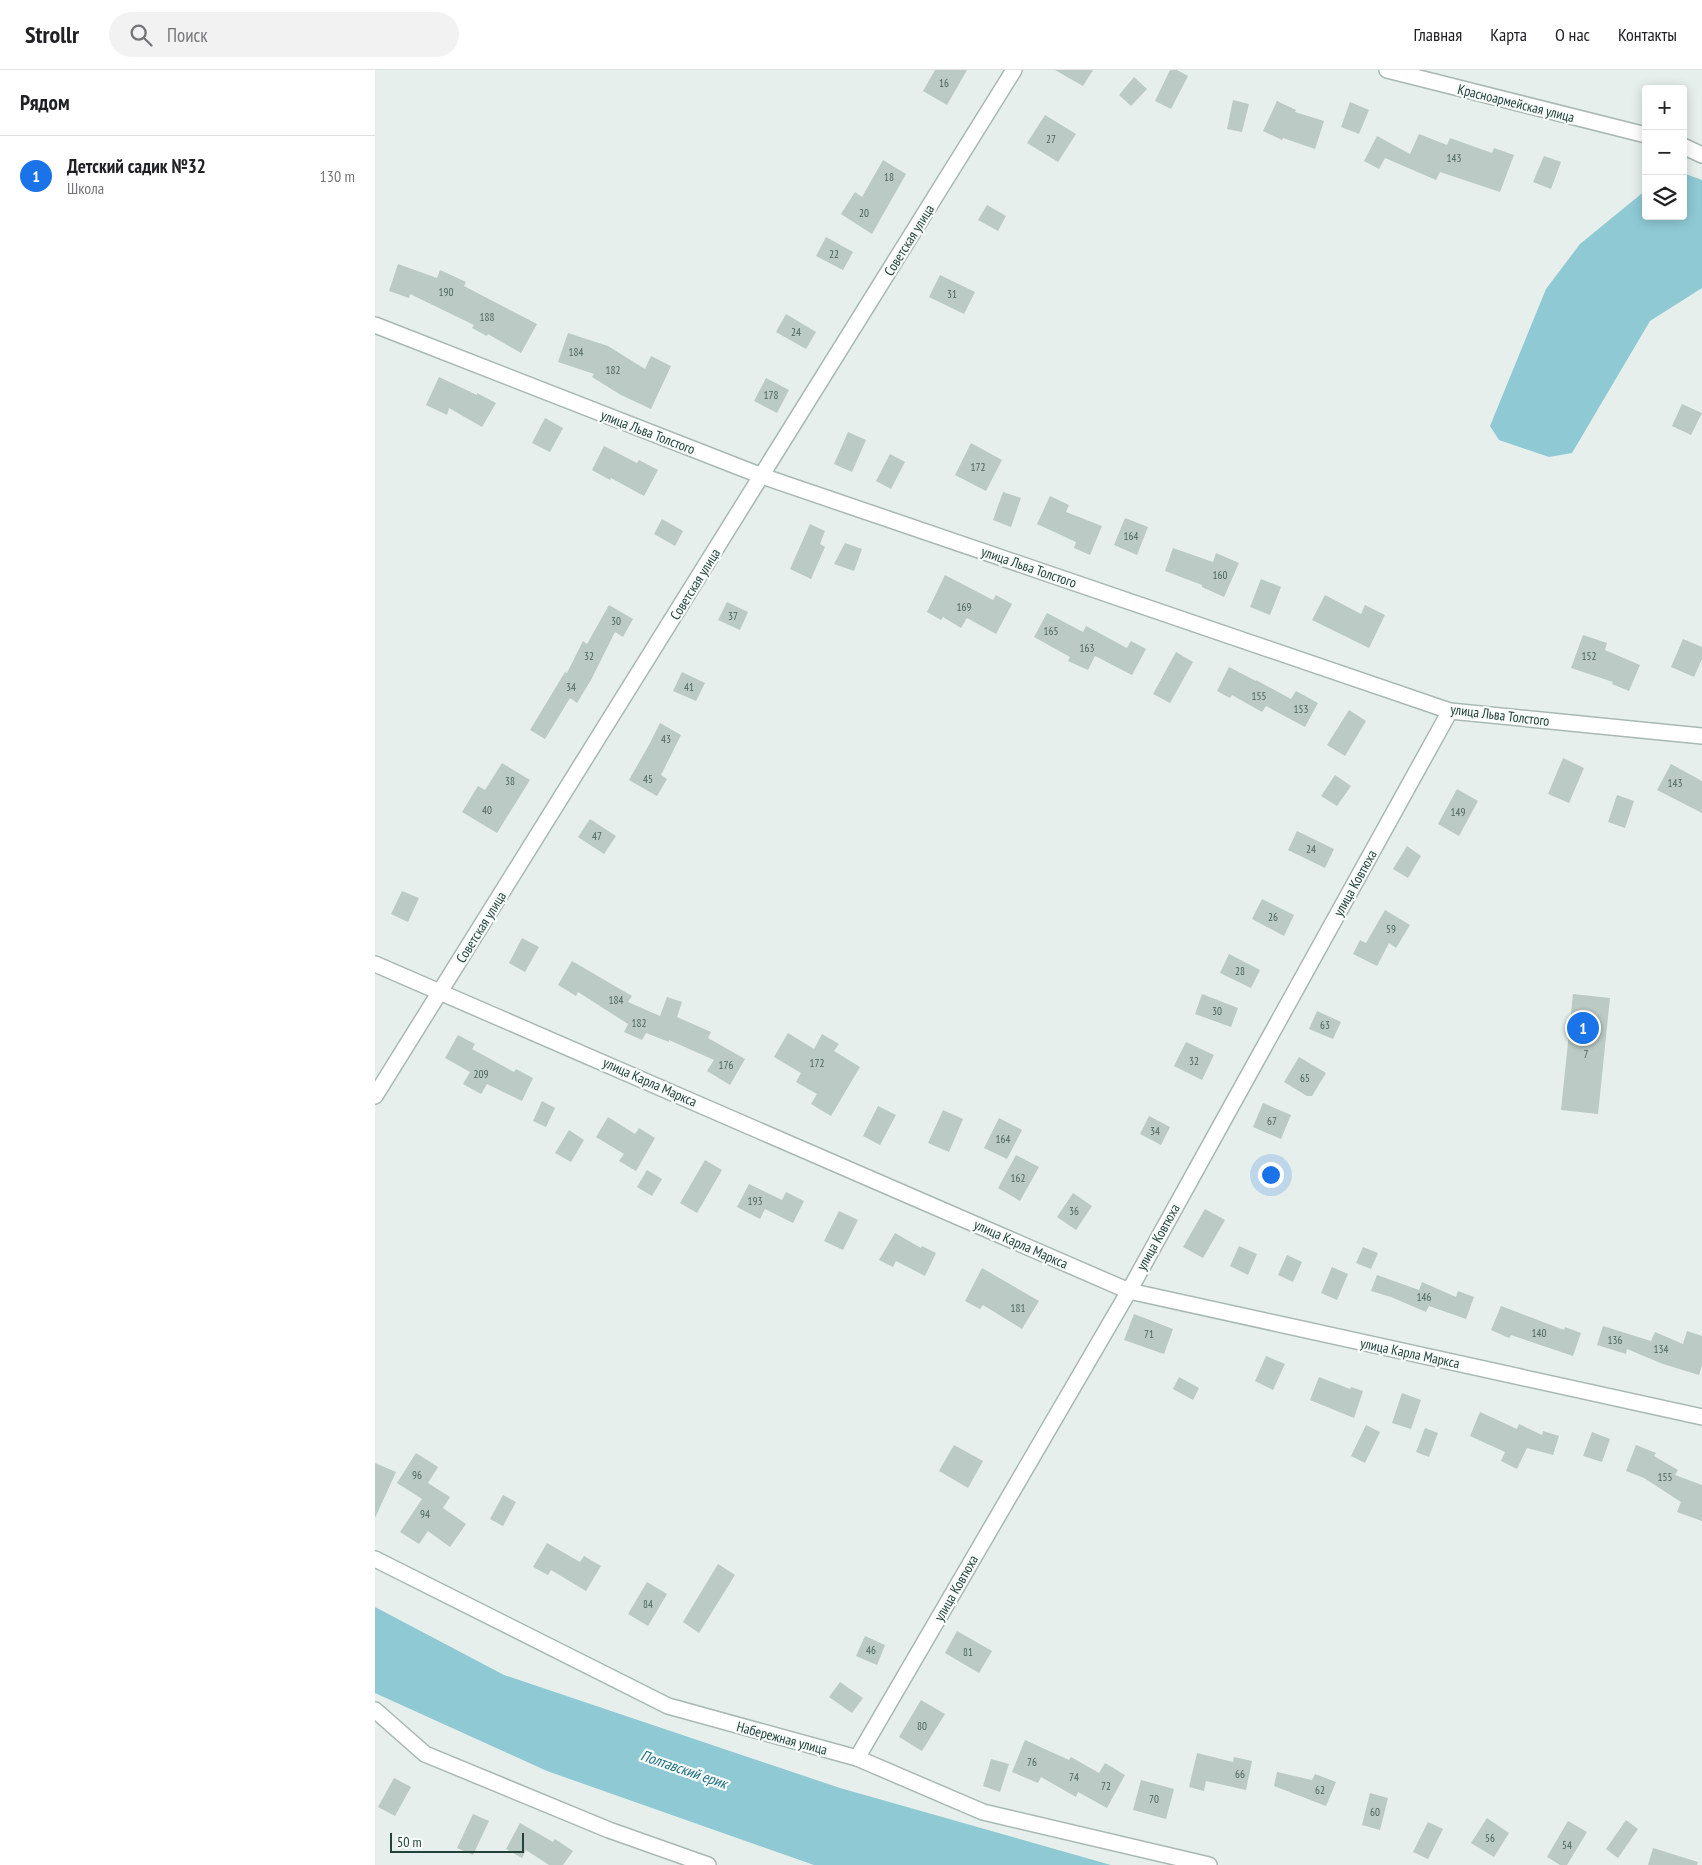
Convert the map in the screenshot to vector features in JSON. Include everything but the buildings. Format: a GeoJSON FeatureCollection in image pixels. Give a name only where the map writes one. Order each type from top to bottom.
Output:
{"type":"FeatureCollection","features":[{"type":"Feature","properties":{"kind":"street","name":"Советская улица"},"geometry":{"type":"LineString","coordinates":[[375,1096],[1014,70]]}},
{"type":"Feature","properties":{"kind":"street","name":"Красноармейская улица"},"geometry":{"type":"LineString","coordinates":[[1387,70],[1642,134]]}},
{"type":"Feature","properties":{"kind":"street"},"geometry":{"type":"LineString","coordinates":[[1687,148],[1702,155]]}},
{"type":"Feature","properties":{"kind":"street","name":"улица Льва Толстого"},"geometry":{"type":"LineString","coordinates":[[375,325],[762,476],[1450,711],[1702,736]]}},
{"type":"Feature","properties":{"kind":"street","name":"улица Ковтюха"},"geometry":{"type":"LineString","coordinates":[[857,1758],[1129,1291],[1450,711]]}},
{"type":"Feature","properties":{"kind":"street","name":"улица Карла Маркса"},"geometry":{"type":"LineString","coordinates":[[375,964],[1129,1291],[1702,1417]]}},
{"type":"Feature","properties":{"kind":"street","name":"Набережная улица"},"geometry":{"type":"LineString","coordinates":[[375,1559],[669,1706],[857,1758],[983,1812],[1209,1865]]}},
{"type":"Feature","properties":{"kind":"street"},"geometry":{"type":"LineString","coordinates":[[375,1710],[425,1754],[609,1830],[708,1865]]}},
{"type":"Feature","properties":{"kind":"water"},"geometry":{"type":"Polygon","coordinates":[[[1687,174],[1702,180],[1702,288],[1650,321],[1572,453],[1549,457],[1499,440],[1490,426],[1546,289],[1580,244],[1642,193],[1642,220],[1687,220],[1687,174]]]}},
{"type":"Feature","properties":{"kind":"water","name":"Полтавский ерик"},"geometry":{"type":"Polygon","coordinates":[[[375,1607],[504,1675],[840,1788],[1111,1865],[814,1865],[547,1771],[375,1693],[375,1607]]]}},
{"type":"Feature","properties":{"kind":"place","name":"Детский садик №32"},"geometry":{"type":"Point","coordinates":[1583,1028]}}]}
